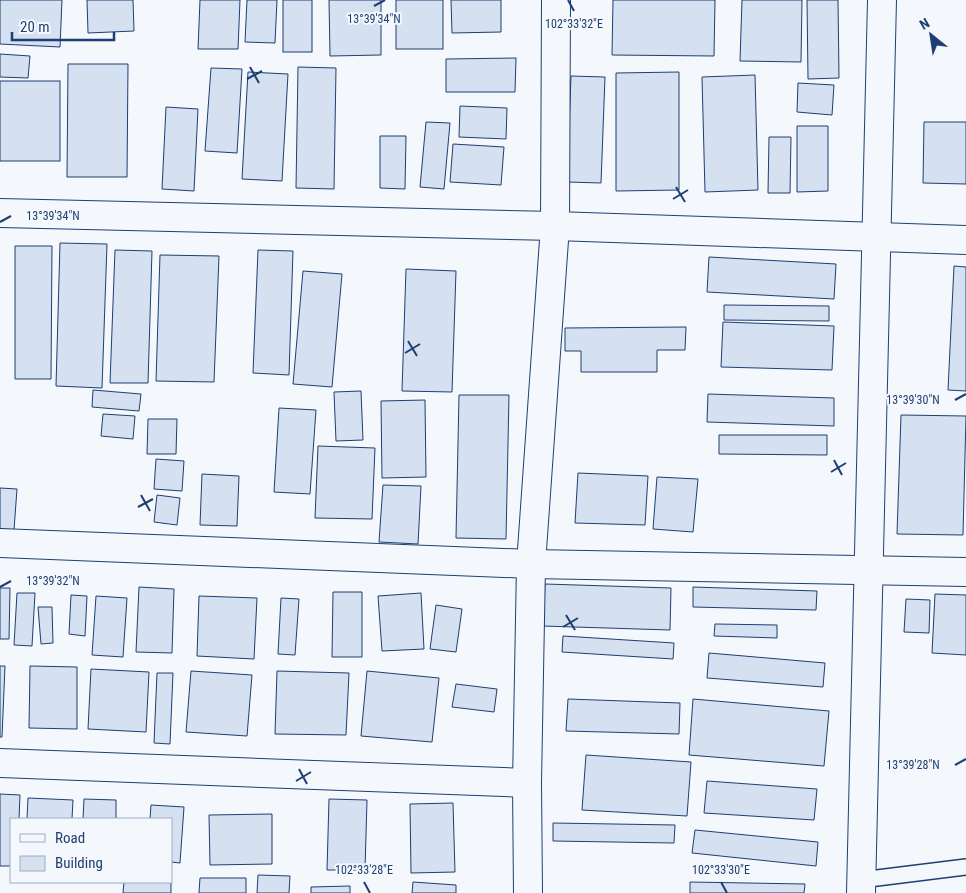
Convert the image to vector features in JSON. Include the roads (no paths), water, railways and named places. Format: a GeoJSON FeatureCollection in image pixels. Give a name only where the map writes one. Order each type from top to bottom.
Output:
{"type":"FeatureCollection","features":[{"type":"Feature","properties":{"kind":"street"},"geometry":{"type":"LineString","coordinates":[[528,893],[526,783],[531,564],[555,226],[556,0]]}},
{"type":"Feature","properties":{"kind":"street"},"geometry":{"type":"LineString","coordinates":[[861,886],[882,0]]}},
{"type":"Feature","properties":{"kind":"street"},"geometry":{"type":"LineString","coordinates":[[0,212],[555,226],[966,240]]}},
{"type":"Feature","properties":{"kind":"street"},"geometry":{"type":"LineString","coordinates":[[0,543],[531,564],[966,572]]}},
{"type":"Feature","properties":{"kind":"street"},"geometry":{"type":"LineString","coordinates":[[0,763],[526,783]]}},
{"type":"Feature","properties":{"kind":"lane"},"geometry":{"type":"LineString","coordinates":[[861,886],[966,867]]}}]}
